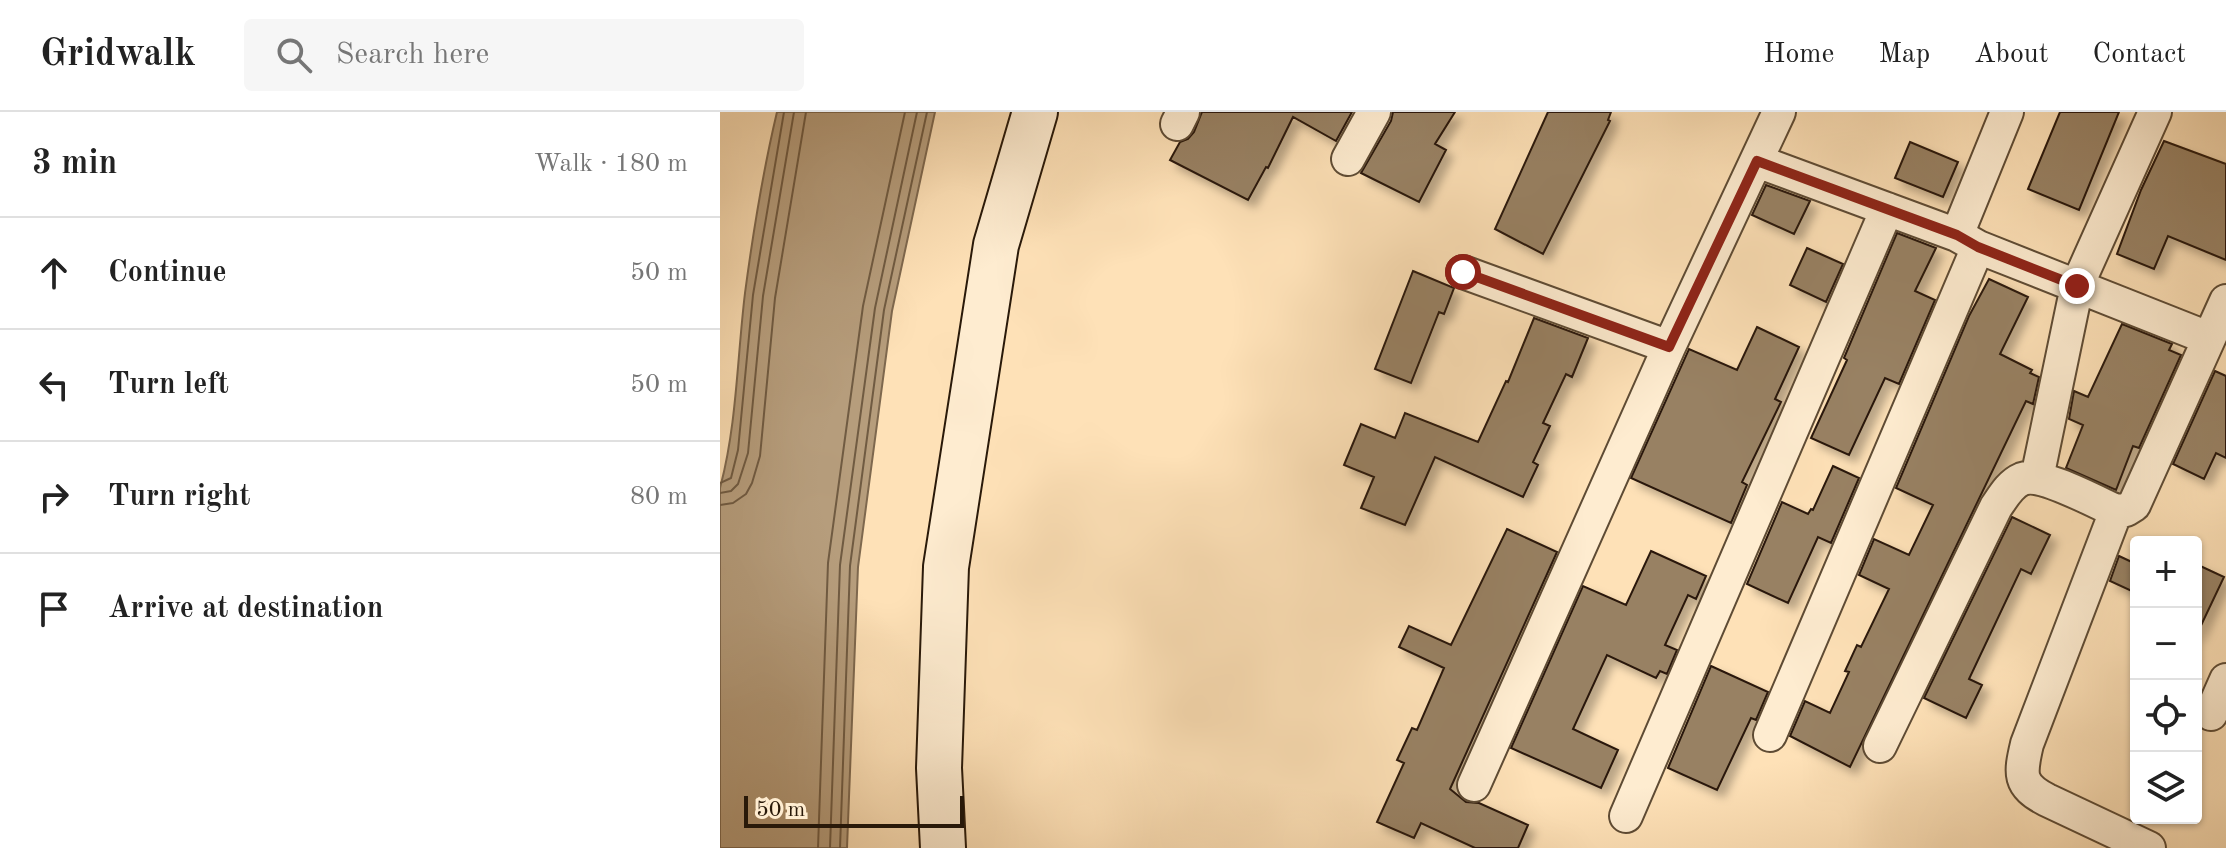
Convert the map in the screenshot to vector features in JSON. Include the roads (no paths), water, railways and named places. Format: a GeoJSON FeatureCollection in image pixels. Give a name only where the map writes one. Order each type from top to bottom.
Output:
{"type":"FeatureCollection","features":[{"type":"Feature","properties":{"kind":"street"},"geometry":{"type":"LineString","coordinates":[[943,848],[939,768],[946,567],[996,245],[1035,112]]}},
{"type":"Feature","properties":{"kind":"street"},"geometry":{"type":"LineString","coordinates":[[1348,159],[1374,112]]}},
{"type":"Feature","properties":{"kind":"street"},"geometry":{"type":"LineString","coordinates":[[1474,785],[1669,347],[1779,112]]}},
{"type":"Feature","properties":{"kind":"street"},"geometry":{"type":"LineString","coordinates":[[1770,735],[1968,241],[2007,112]]}},
{"type":"Feature","properties":{"kind":"street"},"geometry":{"type":"LineString","coordinates":[[2037,478],[2077,286],[2155,112]]}},
{"type":"Feature","properties":{"kind":"street"},"geometry":{"type":"LineString","coordinates":[[1757,161],[1887,209],[2208,338]]}},
{"type":"Feature","properties":{"kind":"street"},"geometry":{"type":"LineString","coordinates":[[1626,816],[1887,209]]}},
{"type":"Feature","properties":{"kind":"street"},"geometry":{"type":"LineString","coordinates":[[1463,272],[1669,347]]}},
{"type":"Feature","properties":{"kind":"street"},"geometry":{"type":"LineString","coordinates":[[1880,746],[1996,507],[2009,488],[2022,479],[2037,478],[2116,511],[2134,505],[2226,301]]}},
{"type":"Feature","properties":{"kind":"street"},"geometry":{"type":"LineString","coordinates":[[2116,511],[2027,744],[2022,764],[2023,781],[2039,796],[2149,848]]}},
{"type":"Feature","properties":{"kind":"street"},"geometry":{"type":"LineString","coordinates":[[2211,714],[2226,680]]}},
{"type":"Feature","properties":{"kind":"water"},"geometry":{"type":"Polygon","coordinates":[[[777,112],[935,112],[892,311],[858,567],[847,848],[720,848],[720,488],[733,416],[751,248],[777,112]]]}}]}
